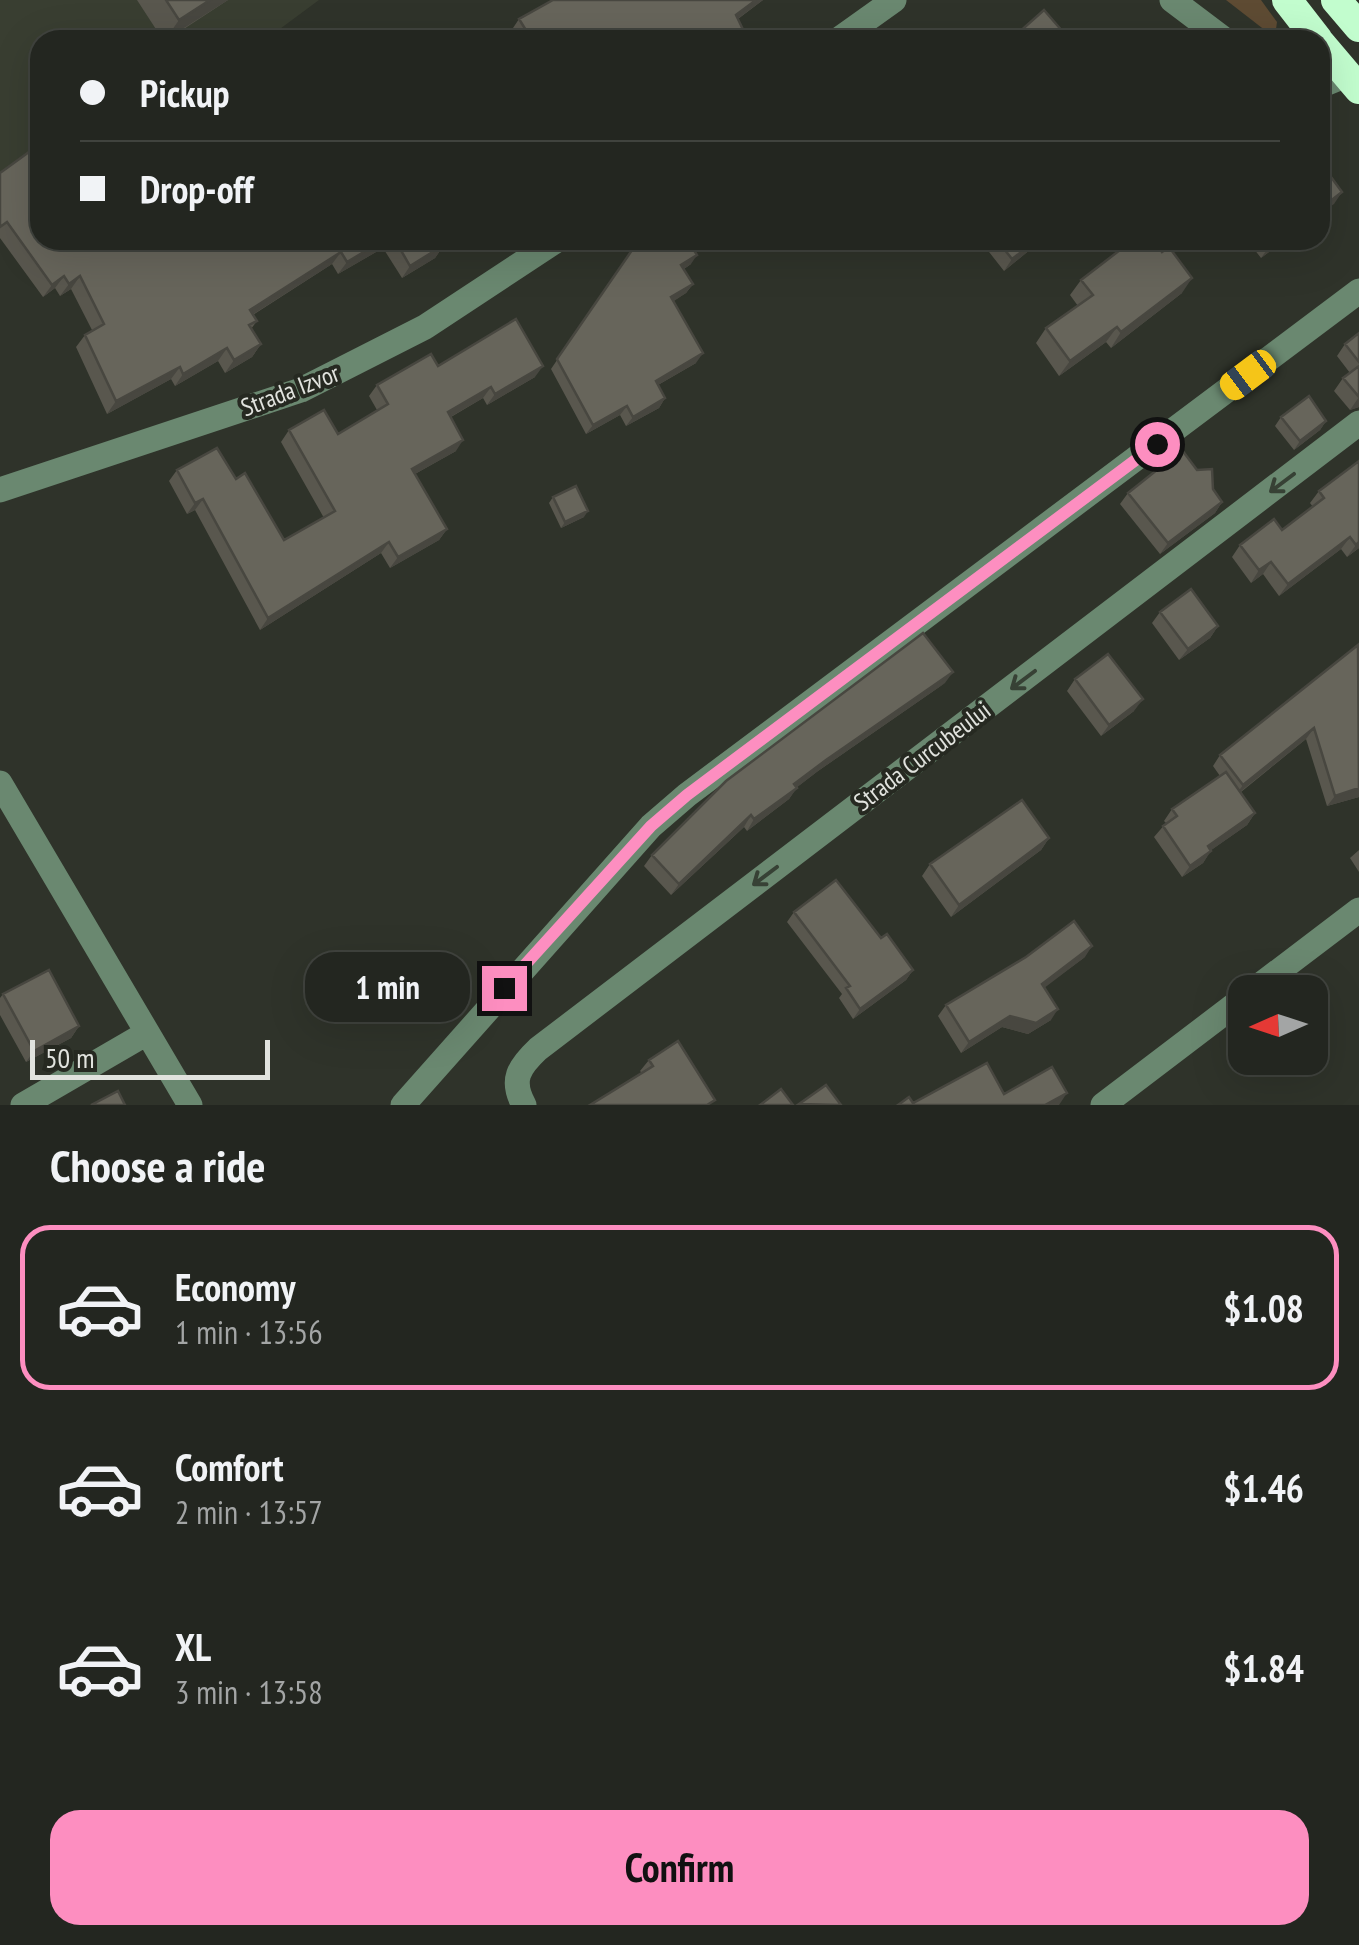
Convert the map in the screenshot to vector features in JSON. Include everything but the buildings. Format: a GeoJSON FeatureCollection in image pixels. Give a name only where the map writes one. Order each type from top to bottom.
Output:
{"type":"FeatureCollection","features":[{"type":"Feature","properties":{"kind":"highway"},"geometry":{"type":"LineString","coordinates":[[1287,0],[1310,30]]}},
{"type":"Feature","properties":{"kind":"highway"},"geometry":{"type":"LineString","coordinates":[[1336,0],[1359,27]]}},
{"type":"Feature","properties":{"kind":"street"},"geometry":{"type":"LineString","coordinates":[[852,30],[894,0]]}},
{"type":"Feature","properties":{"kind":"street"},"geometry":{"type":"LineString","coordinates":[[1172,0],[1212,30]]}},
{"type":"Feature","properties":{"kind":"street","name":"Strada Izvor"},"geometry":{"type":"LineString","coordinates":[[0,490],[300,390],[425,328],[542,250]]}},
{"type":"Feature","properties":{"kind":"street"},"geometry":{"type":"LineString","coordinates":[[403,1105],[624,855],[687,795],[1359,290]]}},
{"type":"Feature","properties":{"kind":"street","name":"Strada Curcubeului"},"geometry":{"type":"LineString","coordinates":[[524,1105],[516,1082],[519,1066],[538,1049],[1359,423]]}},
{"type":"Feature","properties":{"kind":"street"},"geometry":{"type":"LineString","coordinates":[[0,782],[190,1105]]}},
{"type":"Feature","properties":{"kind":"street"},"geometry":{"type":"LineString","coordinates":[[1274,975],[1359,910]]}},
{"type":"Feature","properties":{"kind":"street"},"geometry":{"type":"LineString","coordinates":[[1102,1105],[1228,1010]]}},
{"type":"Feature","properties":{"kind":"street"},"geometry":{"type":"LineString","coordinates":[[23,1105],[147,1034]]}},
{"type":"Feature","properties":{"kind":"shaded area"},"geometry":{"type":"Polygon","coordinates":[[[0,0],[319,0],[278,30],[30,30],[30,216],[0,239],[0,0]]]}},
{"type":"Feature","properties":{"kind":"shaded area"},"geometry":{"type":"Polygon","coordinates":[[[1226,0],[1261,0],[1277,22],[1276,29],[1265,30],[1226,0]]]}},
{"type":"Feature","properties":{"kind":"route"},"geometry":{"type":"LineString","coordinates":[[504,988],[651,826],[687,795],[1157,444]]}}]}
